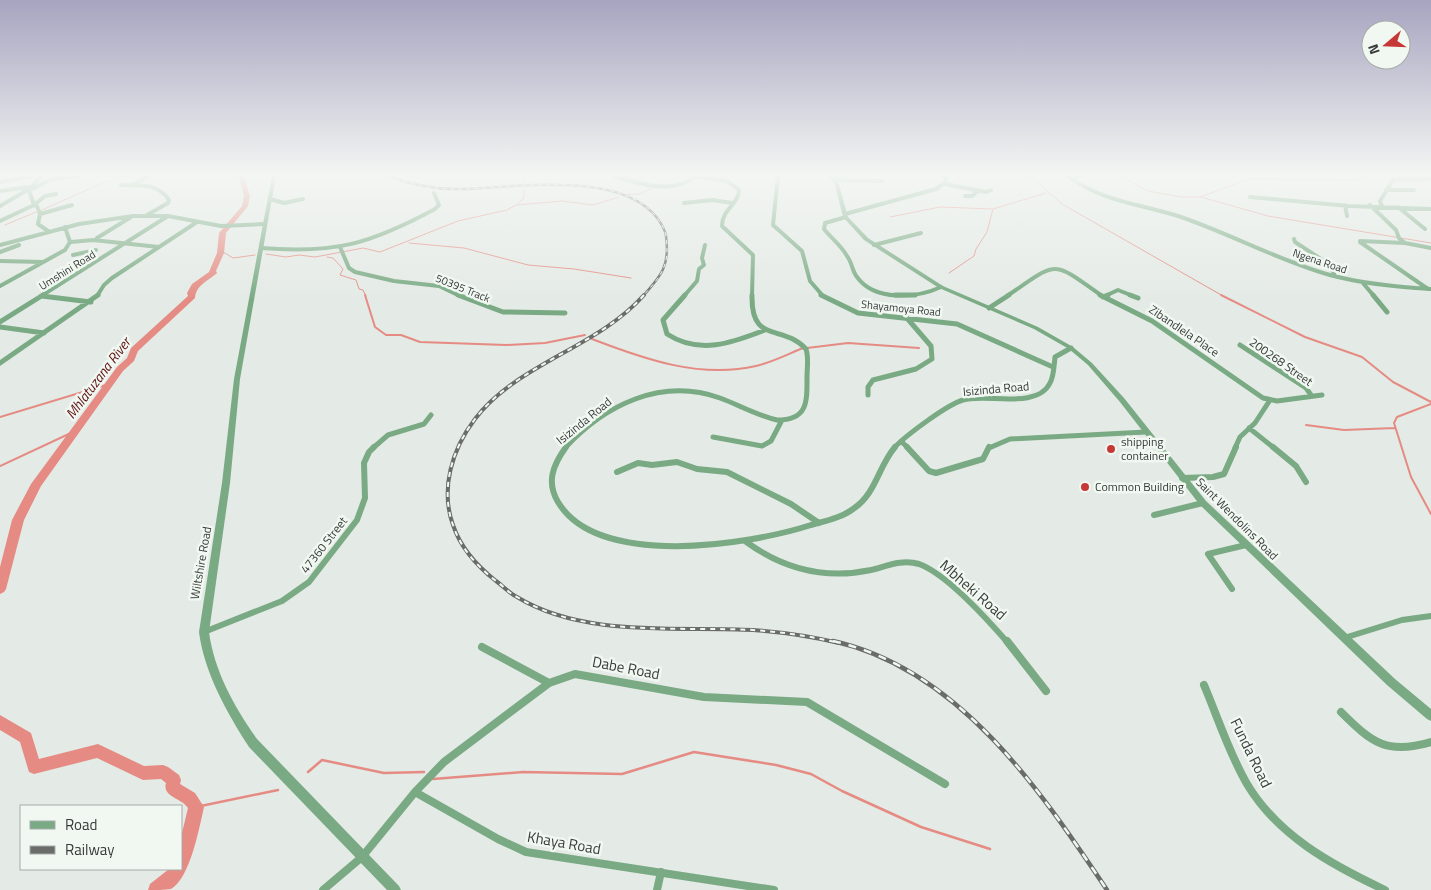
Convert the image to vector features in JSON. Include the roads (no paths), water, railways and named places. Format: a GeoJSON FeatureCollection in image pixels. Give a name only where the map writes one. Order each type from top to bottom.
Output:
{"type":"FeatureCollection","features":[{"type":"Feature","properties":{"kind":"street"},"geometry":{"type":"LineString","coordinates":[[39,218],[38,224],[48,231]]}},
{"type":"Feature","properties":{"kind":"street"},"geometry":{"type":"LineString","coordinates":[[0,245],[65,227],[124,218]]}},
{"type":"Feature","properties":{"kind":"street"},"geometry":{"type":"LineString","coordinates":[[97,238],[130,218]]}},
{"type":"Feature","properties":{"kind":"street","name":"Umshini Road"},"geometry":{"type":"LineString","coordinates":[[0,322],[166,218]]}},
{"type":"Feature","properties":{"kind":"street"},"geometry":{"type":"LineString","coordinates":[[175,218],[212,225],[264,224]]}},
{"type":"Feature","properties":{"kind":"street","name":"Wiltshire Road"},"geometry":{"type":"LineString","coordinates":[[266,218],[237,379],[226,483],[204,632],[206,647],[219,682],[243,730],[395,890]]}},
{"type":"Feature","properties":{"kind":"street"},"geometry":{"type":"LineString","coordinates":[[261,248],[287,250],[340,247],[382,233],[416,218]]}},
{"type":"Feature","properties":{"kind":"street"},"geometry":{"type":"LineString","coordinates":[[713,437],[762,446],[771,441],[782,420],[800,414],[806,406],[807,352],[796,342],[765,330],[752,316],[753,255],[748,248],[725,230],[721,220],[723,218]]}},
{"type":"Feature","properties":{"kind":"street","name":"Shayamoya Road"},"geometry":{"type":"LineString","coordinates":[[773,218],[772,225],[803,252],[810,280],[816,290],[841,306],[858,313],[957,324],[1053,367]]}},
{"type":"Feature","properties":{"kind":"street"},"geometry":{"type":"LineString","coordinates":[[837,218],[825,222],[824,229],[849,256],[855,275],[863,282],[884,292],[912,296],[924,295],[941,287]]}},
{"type":"Feature","properties":{"kind":"street","name":"Saint Wendolins Road"},"geometry":{"type":"LineString","coordinates":[[848,218],[857,231],[874,245],[941,287],[1036,328],[1071,348],[1101,375],[1203,503],[1344,638],[1431,716]]}},
{"type":"Feature","properties":{"kind":"street","name":"Ngena Road"},"geometry":{"type":"LineString","coordinates":[[1183,218],[1287,260],[1335,276],[1362,282],[1430,289]]}},
{"type":"Feature","properties":{"kind":"street"},"geometry":{"type":"LineString","coordinates":[[1383,218],[1396,230],[1399,238],[1405,243]]}},
{"type":"Feature","properties":{"kind":"street"},"geometry":{"type":"LineString","coordinates":[[1410,218],[1424,229]]}},
{"type":"Feature","properties":{"kind":"street"},"geometry":{"type":"LineString","coordinates":[[0,363],[91,302],[108,281],[197,222]]}},
{"type":"Feature","properties":{"kind":"street"},"geometry":{"type":"LineString","coordinates":[[65,227],[71,242]]}},
{"type":"Feature","properties":{"kind":"street"},"geometry":{"type":"LineString","coordinates":[[874,245],[921,233]]}},
{"type":"Feature","properties":{"kind":"street"},"geometry":{"type":"LineString","coordinates":[[1294,239],[1295,242],[1330,265],[1335,276]]}},
{"type":"Feature","properties":{"kind":"street"},"geometry":{"type":"LineString","coordinates":[[0,286],[65,250],[71,242],[93,240],[159,247]]}},
{"type":"Feature","properties":{"kind":"street"},"geometry":{"type":"LineString","coordinates":[[1430,289],[1360,242],[1405,243],[1431,248]]}},
{"type":"Feature","properties":{"kind":"street"},"geometry":{"type":"LineString","coordinates":[[1,254],[19,245]]}},
{"type":"Feature","properties":{"kind":"street"},"geometry":{"type":"LineString","coordinates":[[705,245],[702,258],[704,265],[699,269],[699,278],[664,320],[667,334],[686,343],[710,346],[730,343],[765,330]]}},
{"type":"Feature","properties":{"kind":"street","name":"50395 Track"},"geometry":{"type":"LineString","coordinates":[[340,247],[349,268],[355,272],[439,286],[477,304],[504,312],[565,313]]}},
{"type":"Feature","properties":{"kind":"street"},"geometry":{"type":"LineString","coordinates":[[73,255],[89,254],[96,251]]}},
{"type":"Feature","properties":{"kind":"street"},"geometry":{"type":"LineString","coordinates":[[0,261],[12,259],[45,262]]}},
{"type":"Feature","properties":{"kind":"street"},"geometry":{"type":"LineString","coordinates":[[28,267],[45,262]]}},
{"type":"Feature","properties":{"kind":"street","name":"Zibandlela Place"},"geometry":{"type":"LineString","coordinates":[[989,308],[1048,268],[1055,267],[1068,271],[1103,297],[1152,321],[1250,391],[1270,400]]}},
{"type":"Feature","properties":{"kind":"street"},"geometry":{"type":"LineString","coordinates":[[1362,282],[1387,312]]}},
{"type":"Feature","properties":{"kind":"street"},"geometry":{"type":"LineString","coordinates":[[1103,297],[1118,290],[1138,298]]}},
{"type":"Feature","properties":{"kind":"street"},"geometry":{"type":"LineString","coordinates":[[42,296],[91,302]]}},
{"type":"Feature","properties":{"kind":"street"},"geometry":{"type":"LineString","coordinates":[[868,395],[868,387],[873,380],[916,369],[932,359],[933,350],[930,344],[906,317]]}},
{"type":"Feature","properties":{"kind":"street"},"geometry":{"type":"LineString","coordinates":[[0,328],[44,334]]}},
{"type":"Feature","properties":{"kind":"street","name":"200268 Street"},"geometry":{"type":"LineString","coordinates":[[1240,345],[1306,388],[1311,395]]}},
{"type":"Feature","properties":{"kind":"street","name":"Isizinda Road"},"geometry":{"type":"LineString","coordinates":[[782,420],[766,419],[721,398],[705,394],[662,391],[637,397],[620,405],[572,441],[555,462],[551,478],[552,491],[559,505],[572,520],[587,530],[620,540],[650,546],[745,541],[819,523],[853,510],[866,500],[876,486],[890,453],[901,441],[962,400],[1027,398],[1037,395],[1050,386],[1055,357],[1071,348]]}},
{"type":"Feature","properties":{"kind":"street"},"geometry":{"type":"LineString","coordinates":[[0,356],[8,358]]}},
{"type":"Feature","properties":{"kind":"street"},"geometry":{"type":"LineString","coordinates":[[1182,478],[1212,477],[1224,474],[1240,437],[1255,423],[1270,400],[1322,394]]}},
{"type":"Feature","properties":{"kind":"street","name":"47360 Street"},"geometry":{"type":"LineString","coordinates":[[204,632],[282,601],[309,582],[357,520],[364,498],[364,463],[369,452],[388,435],[424,424],[431,415]]}},
{"type":"Feature","properties":{"kind":"street"},"geometry":{"type":"LineString","coordinates":[[1249,428],[1296,466],[1306,482]]}},
{"type":"Feature","properties":{"kind":"street"},"geometry":{"type":"LineString","coordinates":[[901,441],[931,472],[940,473],[981,460],[995,443],[1010,440],[1146,432]]}},
{"type":"Feature","properties":{"kind":"street"},"geometry":{"type":"LineString","coordinates":[[616,472],[638,463],[652,465],[677,462],[703,470],[727,472],[791,504],[819,523]]}},
{"type":"Feature","properties":{"kind":"street"},"geometry":{"type":"LineString","coordinates":[[1154,515],[1203,503]]}},
{"type":"Feature","properties":{"kind":"street","name":"Mbheki Road"},"geometry":{"type":"LineString","coordinates":[[745,541],[774,562],[810,573],[844,575],[904,562],[922,566],[938,576],[993,623],[1046,691]]}},
{"type":"Feature","properties":{"kind":"street"},"geometry":{"type":"LineString","coordinates":[[1232,589],[1208,554],[1246,545]]}},
{"type":"Feature","properties":{"kind":"street"},"geometry":{"type":"LineString","coordinates":[[1344,638],[1402,620],[1431,616]]}},
{"type":"Feature","properties":{"kind":"street"},"geometry":{"type":"LineString","coordinates":[[482,647],[548,683]]}},
{"type":"Feature","properties":{"kind":"street","name":"Dabe Road"},"geometry":{"type":"LineString","coordinates":[[323,890],[362,857],[415,792],[444,762],[548,683],[564,676],[585,674],[704,697],[807,702],[945,784]]}},
{"type":"Feature","properties":{"kind":"street","name":"Funda Road"},"geometry":{"type":"LineString","coordinates":[[1204,685],[1248,785],[1272,816],[1296,839],[1324,859],[1385,890]]}},
{"type":"Feature","properties":{"kind":"street"},"geometry":{"type":"LineString","coordinates":[[1341,712],[1374,744],[1402,748],[1431,742]]}},
{"type":"Feature","properties":{"kind":"street","name":"Khaya Road"},"geometry":{"type":"LineString","coordinates":[[415,792],[498,839],[526,852],[774,890]]}},
{"type":"Feature","properties":{"kind":"street"},"geometry":{"type":"LineString","coordinates":[[658,890],[661,872]]}},
{"type":"Feature","properties":{"kind":"waterway"},"geometry":{"type":"LineString","coordinates":[[5,225],[23,218]]}},
{"type":"Feature","properties":{"kind":"waterway","name":"Mhlatuzana River"},"geometry":{"type":"LineString","coordinates":[[0,589],[18,520],[36,484],[120,369],[131,359],[134,350],[192,296],[191,293],[195,286],[213,273],[212,271],[215,268],[220,253],[222,233],[235,218]]}},
{"type":"Feature","properties":{"kind":"waterway"},"geometry":{"type":"LineString","coordinates":[[266,254],[286,257],[299,255],[315,257],[363,248],[380,252],[458,221],[473,218]]}},
{"type":"Feature","properties":{"kind":"waterway"},"geometry":{"type":"LineString","coordinates":[[949,273],[974,256],[976,249],[987,232],[991,218]]}},
{"type":"Feature","properties":{"kind":"waterway"},"geometry":{"type":"LineString","coordinates":[[1086,218],[1223,296]]}},
{"type":"Feature","properties":{"kind":"waterway"},"geometry":{"type":"LineString","coordinates":[[1277,218],[1431,243]]}},
{"type":"Feature","properties":{"kind":"waterway"},"geometry":{"type":"LineString","coordinates":[[409,243],[464,248],[528,265],[574,269],[631,278]]}},
{"type":"Feature","properties":{"kind":"waterway"},"geometry":{"type":"LineString","coordinates":[[219,254],[225,253],[233,258],[255,255]]}},
{"type":"Feature","properties":{"kind":"waterway"},"geometry":{"type":"LineString","coordinates":[[327,257],[333,258],[343,269],[340,275],[356,280],[359,289],[363,290],[366,296]]}},
{"type":"Feature","properties":{"kind":"waterway"},"geometry":{"type":"LineString","coordinates":[[365,295],[375,327],[386,335],[401,335],[420,342],[506,345],[545,343],[585,335]]}},
{"type":"Feature","properties":{"kind":"waterway"},"geometry":{"type":"LineString","coordinates":[[1223,296],[1305,337],[1362,357],[1393,382],[1431,402]]}},
{"type":"Feature","properties":{"kind":"waterway"},"geometry":{"type":"LineString","coordinates":[[592,339],[652,360],[672,365],[714,370],[756,366],[803,348]]}},
{"type":"Feature","properties":{"kind":"waterway"},"geometry":{"type":"LineString","coordinates":[[807,348],[848,343],[919,348]]}},
{"type":"Feature","properties":{"kind":"waterway"},"geometry":{"type":"LineString","coordinates":[[0,417],[109,384]]}},
{"type":"Feature","properties":{"kind":"waterway"},"geometry":{"type":"LineString","coordinates":[[1431,404],[1397,417],[1394,423],[1411,477],[1431,514]]}},
{"type":"Feature","properties":{"kind":"waterway"},"geometry":{"type":"LineString","coordinates":[[1306,425],[1344,430],[1395,428]]}},
{"type":"Feature","properties":{"kind":"waterway"},"geometry":{"type":"LineString","coordinates":[[0,466],[73,432]]}},
{"type":"Feature","properties":{"kind":"waterway","name":"Mhlatuzana River"},"geometry":{"type":"LineString","coordinates":[[0,722],[26,738],[34,767],[98,751],[143,773],[163,772],[174,780],[172,788],[190,798],[196,807],[186,850],[182,859]]}},
{"type":"Feature","properties":{"kind":"waterway"},"geometry":{"type":"LineString","coordinates":[[433,779],[523,772],[622,774],[694,752],[776,765],[811,774],[842,791],[921,827],[990,849]]}},
{"type":"Feature","properties":{"kind":"waterway"},"geometry":{"type":"LineString","coordinates":[[308,772],[322,760],[384,773],[424,772]]}},
{"type":"Feature","properties":{"kind":"waterway"},"geometry":{"type":"LineString","coordinates":[[196,807],[278,790]]}},
{"type":"Feature","properties":{"kind":"waterway","name":"Mhlatuzana River"},"geometry":{"type":"LineString","coordinates":[[156,890],[173,877],[176,870]]}},
{"type":"Feature","properties":{"kind":"railway"},"geometry":{"type":"LineString","coordinates":[[643,296],[660,275],[667,255],[666,234],[656,218]]}},
{"type":"Feature","properties":{"kind":"railway"},"geometry":{"type":"LineString","coordinates":[[643,296],[604,329],[513,383],[475,419],[460,443],[448,484],[449,511],[460,542],[476,563],[511,594],[543,610],[572,619],[601,624],[663,629],[764,631],[807,636],[839,643]]}},
{"type":"Feature","properties":{"kind":"railway"},"geometry":{"type":"LineString","coordinates":[[833,641],[839,643]]}},
{"type":"Feature","properties":{"kind":"railway"},"geometry":{"type":"LineString","coordinates":[[839,643],[878,656],[920,678],[957,706],[992,738],[1054,813],[1107,890]]}},
{"type":"Feature","properties":{"kind":"place","name":"shipping container"},"geometry":{"type":"Point","coordinates":[1111,449]}},
{"type":"Feature","properties":{"kind":"place","name":"Common Building"},"geometry":{"type":"Point","coordinates":[1085,487]}}]}
